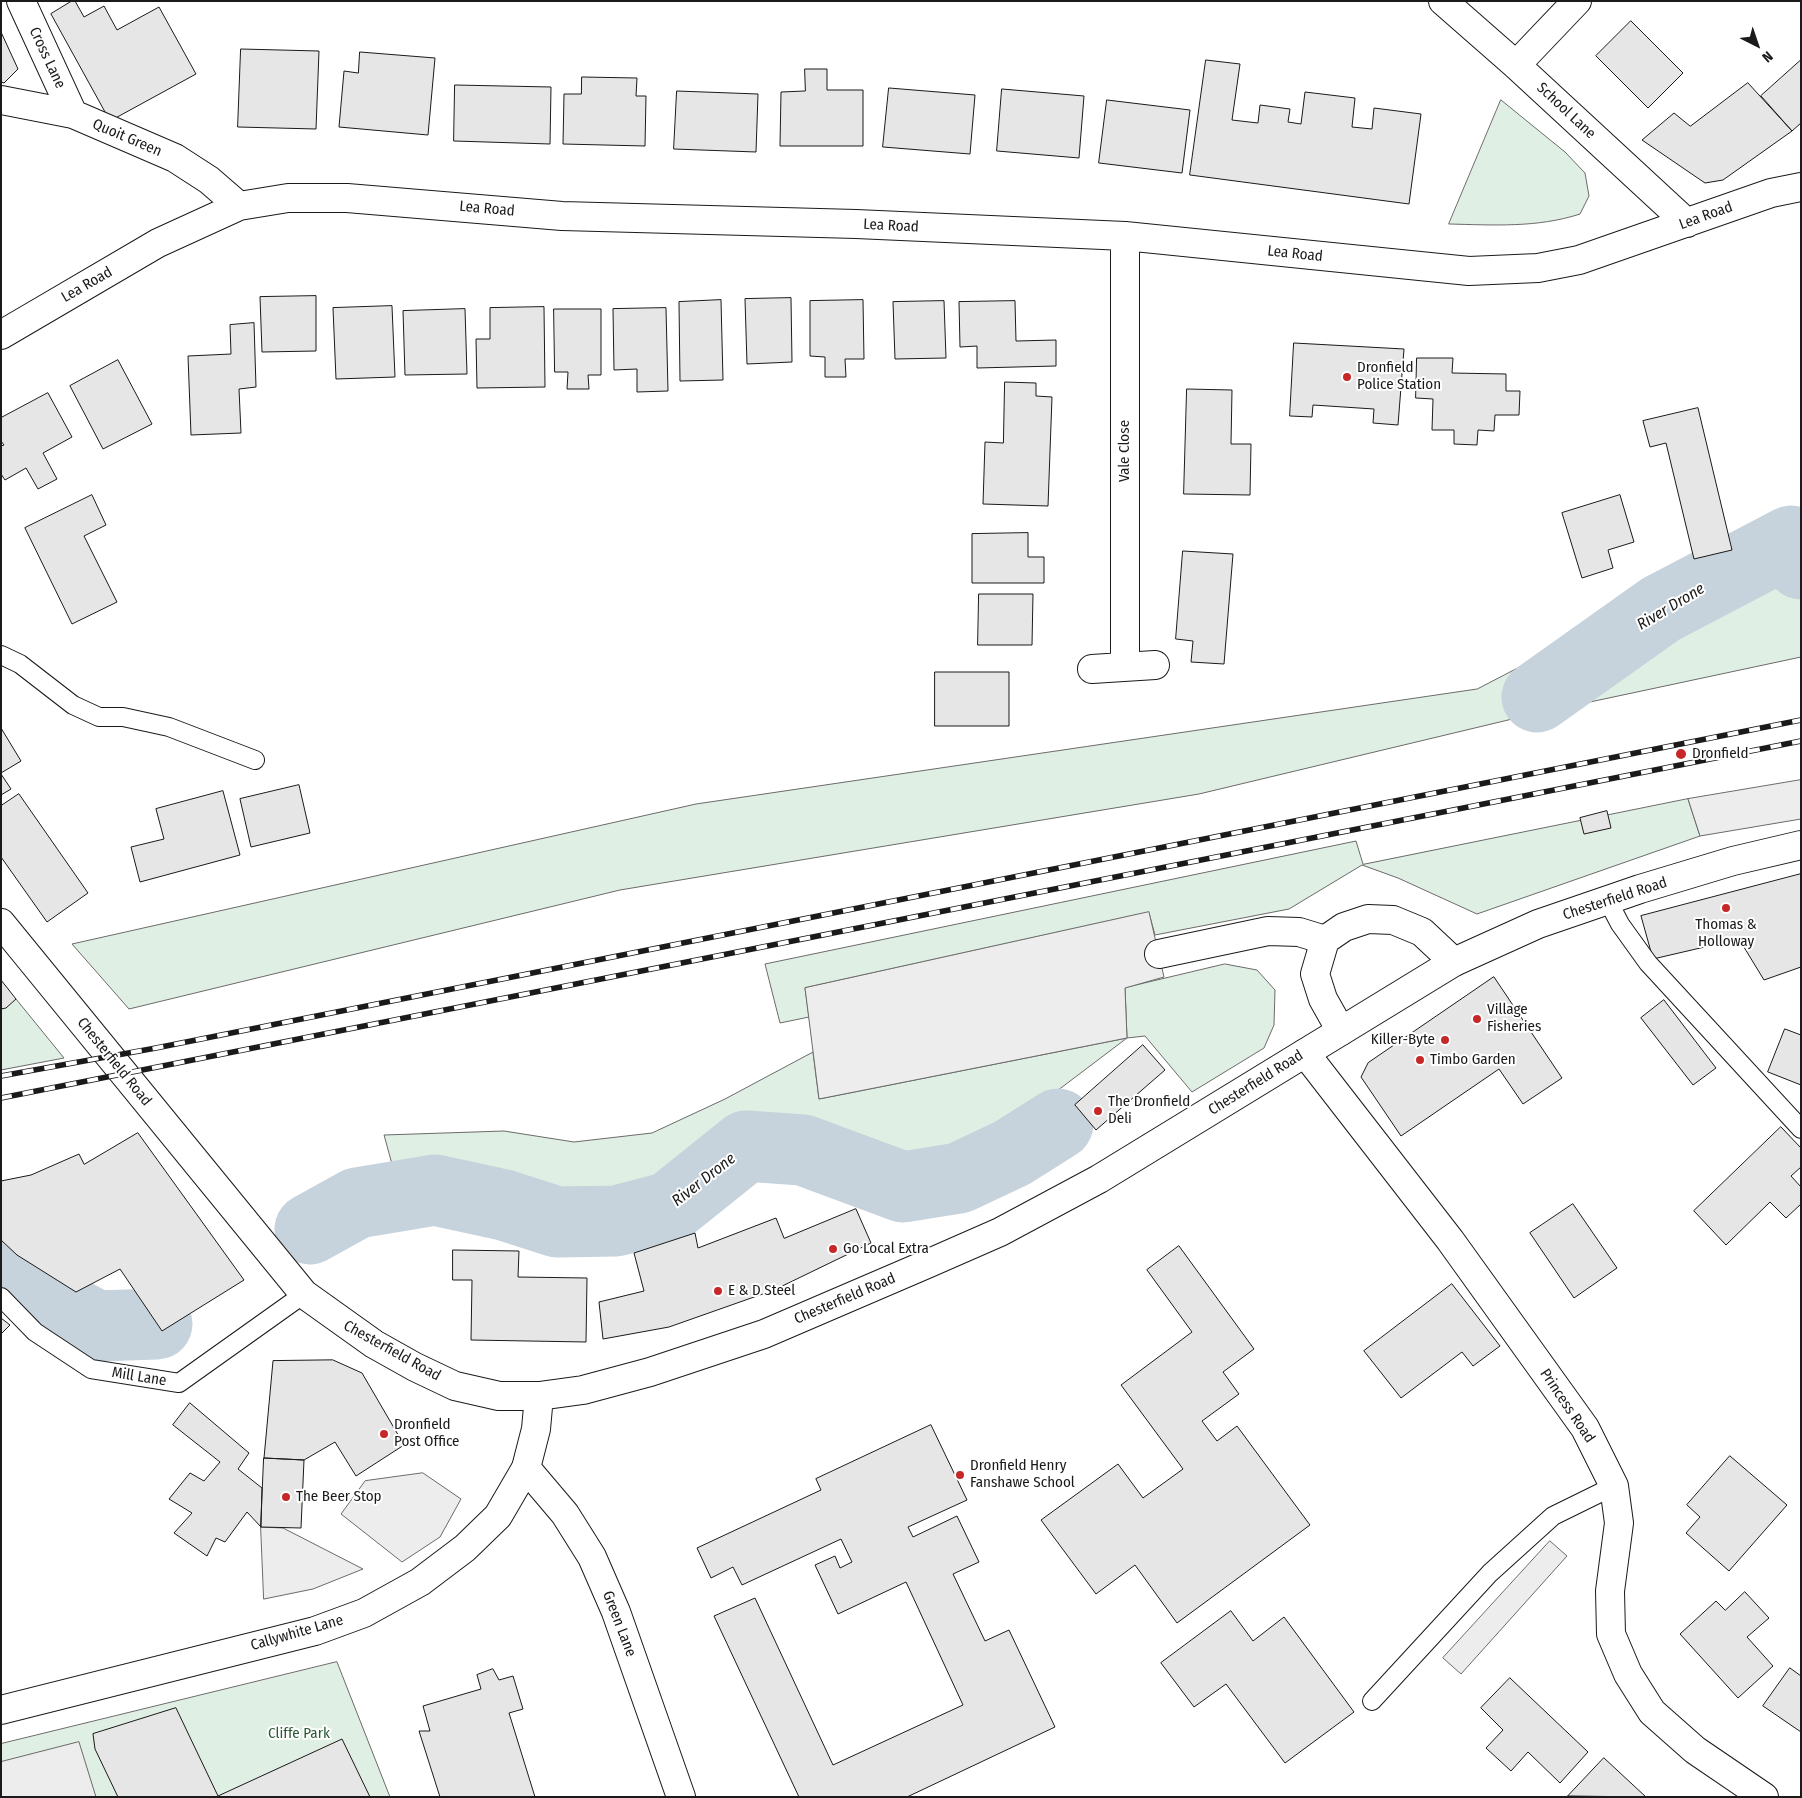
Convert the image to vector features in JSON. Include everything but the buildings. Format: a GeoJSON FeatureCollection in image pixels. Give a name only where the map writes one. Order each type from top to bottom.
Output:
{"type":"FeatureCollection","features":[{"type":"Feature","properties":{"kind":"street","name":"Cross Lane"},"geometry":{"type":"LineString","coordinates":[[21,1],[73,114]]}},
{"type":"Feature","properties":{"kind":"street","name":"School Lane"},"geometry":{"type":"LineString","coordinates":[[1443,1],[1516,65],[1687,223]]}},
{"type":"Feature","properties":{"kind":"street"},"geometry":{"type":"LineString","coordinates":[[1516,65],[1577,1]]}},
{"type":"Feature","properties":{"kind":"street","name":"Quoit Green"},"geometry":{"type":"LineString","coordinates":[[1,100],[73,114],[174,158],[209,180],[239,206]]}},
{"type":"Feature","properties":{"kind":"street","name":"Lea Road"},"geometry":{"type":"LineString","coordinates":[[1,335],[158,244],[239,206],[288,198],[347,198],[562,216],[856,224],[1125,236],[1469,271],[1538,268],[1579,260],[1772,193],[1801,187]]}},
{"type":"Feature","properties":{"kind":"street","name":"Vale Close"},"geometry":{"type":"LineString","coordinates":[[1125,236],[1125,666]]}},
{"type":"Feature","properties":{"kind":"street"},"geometry":{"type":"LineString","coordinates":[[1092,669],[1155,665]]}},
{"type":"Feature","properties":{"kind":"street","name":"Chesterfield Road"},"geometry":{"type":"LineString","coordinates":[[1,923],[304,1294],[374,1344],[414,1367],[456,1386],[499,1396],[539,1396],[583,1390],[650,1372],[764,1334],[991,1236],[1099,1179],[1454,962],[1538,924],[1733,861],[1801,845]]}},
{"type":"Feature","properties":{"kind":"street"},"geometry":{"type":"LineString","coordinates":[[1341,1031],[1323,999],[1315,974],[1325,940],[1344,927],[1368,919],[1393,920],[1422,932],[1454,962]]}},
{"type":"Feature","properties":{"kind":"street"},"geometry":{"type":"LineString","coordinates":[[1159,954],[1268,931],[1299,932],[1325,940]]}},
{"type":"Feature","properties":{"kind":"street","name":"Princess Road"},"geometry":{"type":"LineString","coordinates":[[1305,1052],[1450,1240],[1585,1428],[1614,1486],[1619,1523],[1610,1591],[1612,1634],[1628,1674],[1652,1712],[1695,1750],[1764,1797]]}},
{"type":"Feature","properties":{"kind":"street","name":"Callywhite Lane"},"geometry":{"type":"LineString","coordinates":[[1,1710],[316,1631],[364,1613],[420,1582],[465,1548],[498,1516],[526,1468],[536,1429],[539,1396]]}},
{"type":"Feature","properties":{"kind":"street","name":"Green Lane"},"geometry":{"type":"LineString","coordinates":[[526,1468],[565,1514],[592,1558],[616,1612],[681,1797]]}},
{"type":"Feature","properties":{"kind":"lane"},"geometry":{"type":"LineString","coordinates":[[1,655],[20,664],[73,705],[99,717],[123,717],[169,727],[255,760]]}},
{"type":"Feature","properties":{"kind":"lane"},"geometry":{"type":"LineString","coordinates":[[1608,901],[1620,924],[1648,963],[1801,1129]]}},
{"type":"Feature","properties":{"kind":"lane","name":"Mill Lane"},"geometry":{"type":"LineString","coordinates":[[1,1297],[35,1332],[91,1369],[179,1383],[304,1294]]}},
{"type":"Feature","properties":{"kind":"lane"},"geometry":{"type":"LineString","coordinates":[[1372,1702],[1490,1574],[1553,1516],[1614,1486]]}},
{"type":"Feature","properties":{"kind":"green space"},"geometry":{"type":"Polygon","coordinates":[[[1501,100],[1565,152],[1585,173],[1589,196],[1580,214],[1531,224],[1449,224],[1501,100]]]}},
{"type":"Feature","properties":{"kind":"green space"},"geometry":{"type":"Polygon","coordinates":[[[1801,521],[1801,657],[1529,715],[1199,794],[620,890],[129,1009],[72,944],[696,804],[1477,689],[1801,521]]]}},
{"type":"Feature","properties":{"kind":"green space"},"geometry":{"type":"Polygon","coordinates":[[[1688,799],[1700,836],[1477,914],[1398,878],[1362,865],[1289,909],[1155,935],[1149,913],[805,988],[809,1017],[780,1023],[765,964],[1356,841],[1363,864],[1688,799]]]}},
{"type":"Feature","properties":{"kind":"green space"},"geometry":{"type":"Polygon","coordinates":[[[1225,964],[1257,970],[1275,990],[1274,1025],[1264,1048],[1192,1092],[1145,1036],[1127,1038],[1125,988],[1225,964]]]}},
{"type":"Feature","properties":{"kind":"green space"},"geometry":{"type":"Polygon","coordinates":[[[16,999],[64,1058],[1,1070],[1,1009],[16,999]]]}},
{"type":"Feature","properties":{"kind":"green space"},"geometry":{"type":"Polygon","coordinates":[[[1127,1038],[1045,1100],[1058,1124],[1012,1153],[959,1178],[903,1187],[803,1150],[746,1147],[670,1207],[616,1221],[557,1222],[504,1205],[408,1222],[384,1135],[504,1131],[574,1142],[652,1133],[725,1099],[813,1052],[819,1099],[1127,1038]]]}},
{"type":"Feature","properties":{"kind":"green space","name":"Cliffe Park"},"geometry":{"type":"Polygon","coordinates":[[[337,1662],[390,1797],[1,1797],[1,1744],[337,1662]]]}},
{"type":"Feature","properties":{"kind":"shaded area"},"geometry":{"type":"Polygon","coordinates":[[[1801,780],[1801,819],[1700,836],[1688,799],[1801,780]]]}},
{"type":"Feature","properties":{"kind":"shaded area"},"geometry":{"type":"Polygon","coordinates":[[[1149,912],[1164,977],[1125,988],[1127,1038],[819,1099],[805,988],[1149,912]]]}},
{"type":"Feature","properties":{"kind":"shaded area"},"geometry":{"type":"Polygon","coordinates":[[[423,1473],[461,1499],[440,1537],[402,1562],[341,1514],[365,1481],[423,1473]]]}},
{"type":"Feature","properties":{"kind":"shaded area"},"geometry":{"type":"Polygon","coordinates":[[[261,1527],[283,1528],[363,1569],[313,1589],[264,1599],[261,1527]]]}},
{"type":"Feature","properties":{"kind":"shaded area"},"geometry":{"type":"Polygon","coordinates":[[[1550,1541],[1567,1556],[1461,1674],[1443,1658],[1550,1541]]]}},
{"type":"Feature","properties":{"kind":"shaded area"},"geometry":{"type":"Polygon","coordinates":[[[79,1742],[96,1797],[1,1797],[1,1762],[79,1742]]]}},
{"type":"Feature","properties":{"kind":"waterway","name":"River Drone"},"geometry":{"type":"LineString","coordinates":[[1537,697],[1661,609],[1791,541],[1801,564]]}},
{"type":"Feature","properties":{"kind":"waterway","name":"River Drone"},"geometry":{"type":"LineString","coordinates":[[310,1229],[357,1203],[435,1190],[504,1205],[557,1222],[616,1221],[670,1207],[746,1146],[803,1150],[903,1187],[959,1178],[1012,1153],[1058,1124]]}},
{"type":"Feature","properties":{"kind":"waterway","name":"River Drone"},"geometry":{"type":"LineString","coordinates":[[1,1265],[47,1300],[97,1326],[157,1324]]}},
{"type":"Feature","properties":{"kind":"railway"},"geometry":{"type":"LineString","coordinates":[[1,1076],[156,1048],[1801,720]]}},
{"type":"Feature","properties":{"kind":"railway"},"geometry":{"type":"LineString","coordinates":[[1,1098],[1801,741]]}},
{"type":"Feature","properties":{"kind":"place","name":"Dronfield Police Station"},"geometry":{"type":"Point","coordinates":[1347,377]}},
{"type":"Feature","properties":{"kind":"place","name":"Dronfield"},"geometry":{"type":"Point","coordinates":[1681,754]}},
{"type":"Feature","properties":{"kind":"place","name":"Thomas & Holloway"},"geometry":{"type":"Point","coordinates":[1726,908]}},
{"type":"Feature","properties":{"kind":"place","name":"Village Fisheries"},"geometry":{"type":"Point","coordinates":[1477,1019]}},
{"type":"Feature","properties":{"kind":"place","name":"Killer-Byte"},"geometry":{"type":"Point","coordinates":[1445,1040]}},
{"type":"Feature","properties":{"kind":"place","name":"Timbo Garden"},"geometry":{"type":"Point","coordinates":[1420,1060]}},
{"type":"Feature","properties":{"kind":"place","name":"The Dronfield Deli"},"geometry":{"type":"Point","coordinates":[1098,1111]}},
{"type":"Feature","properties":{"kind":"place","name":"Go Local Extra"},"geometry":{"type":"Point","coordinates":[833,1249]}},
{"type":"Feature","properties":{"kind":"place","name":"E & D Steel"},"geometry":{"type":"Point","coordinates":[718,1291]}},
{"type":"Feature","properties":{"kind":"place","name":"Dronfield Post Office"},"geometry":{"type":"Point","coordinates":[384,1434]}},
{"type":"Feature","properties":{"kind":"place","name":"Dronfield Henry Fanshawe School"},"geometry":{"type":"Point","coordinates":[960,1475]}},
{"type":"Feature","properties":{"kind":"place","name":"The Beer Stop"},"geometry":{"type":"Point","coordinates":[286,1497]}}]}
